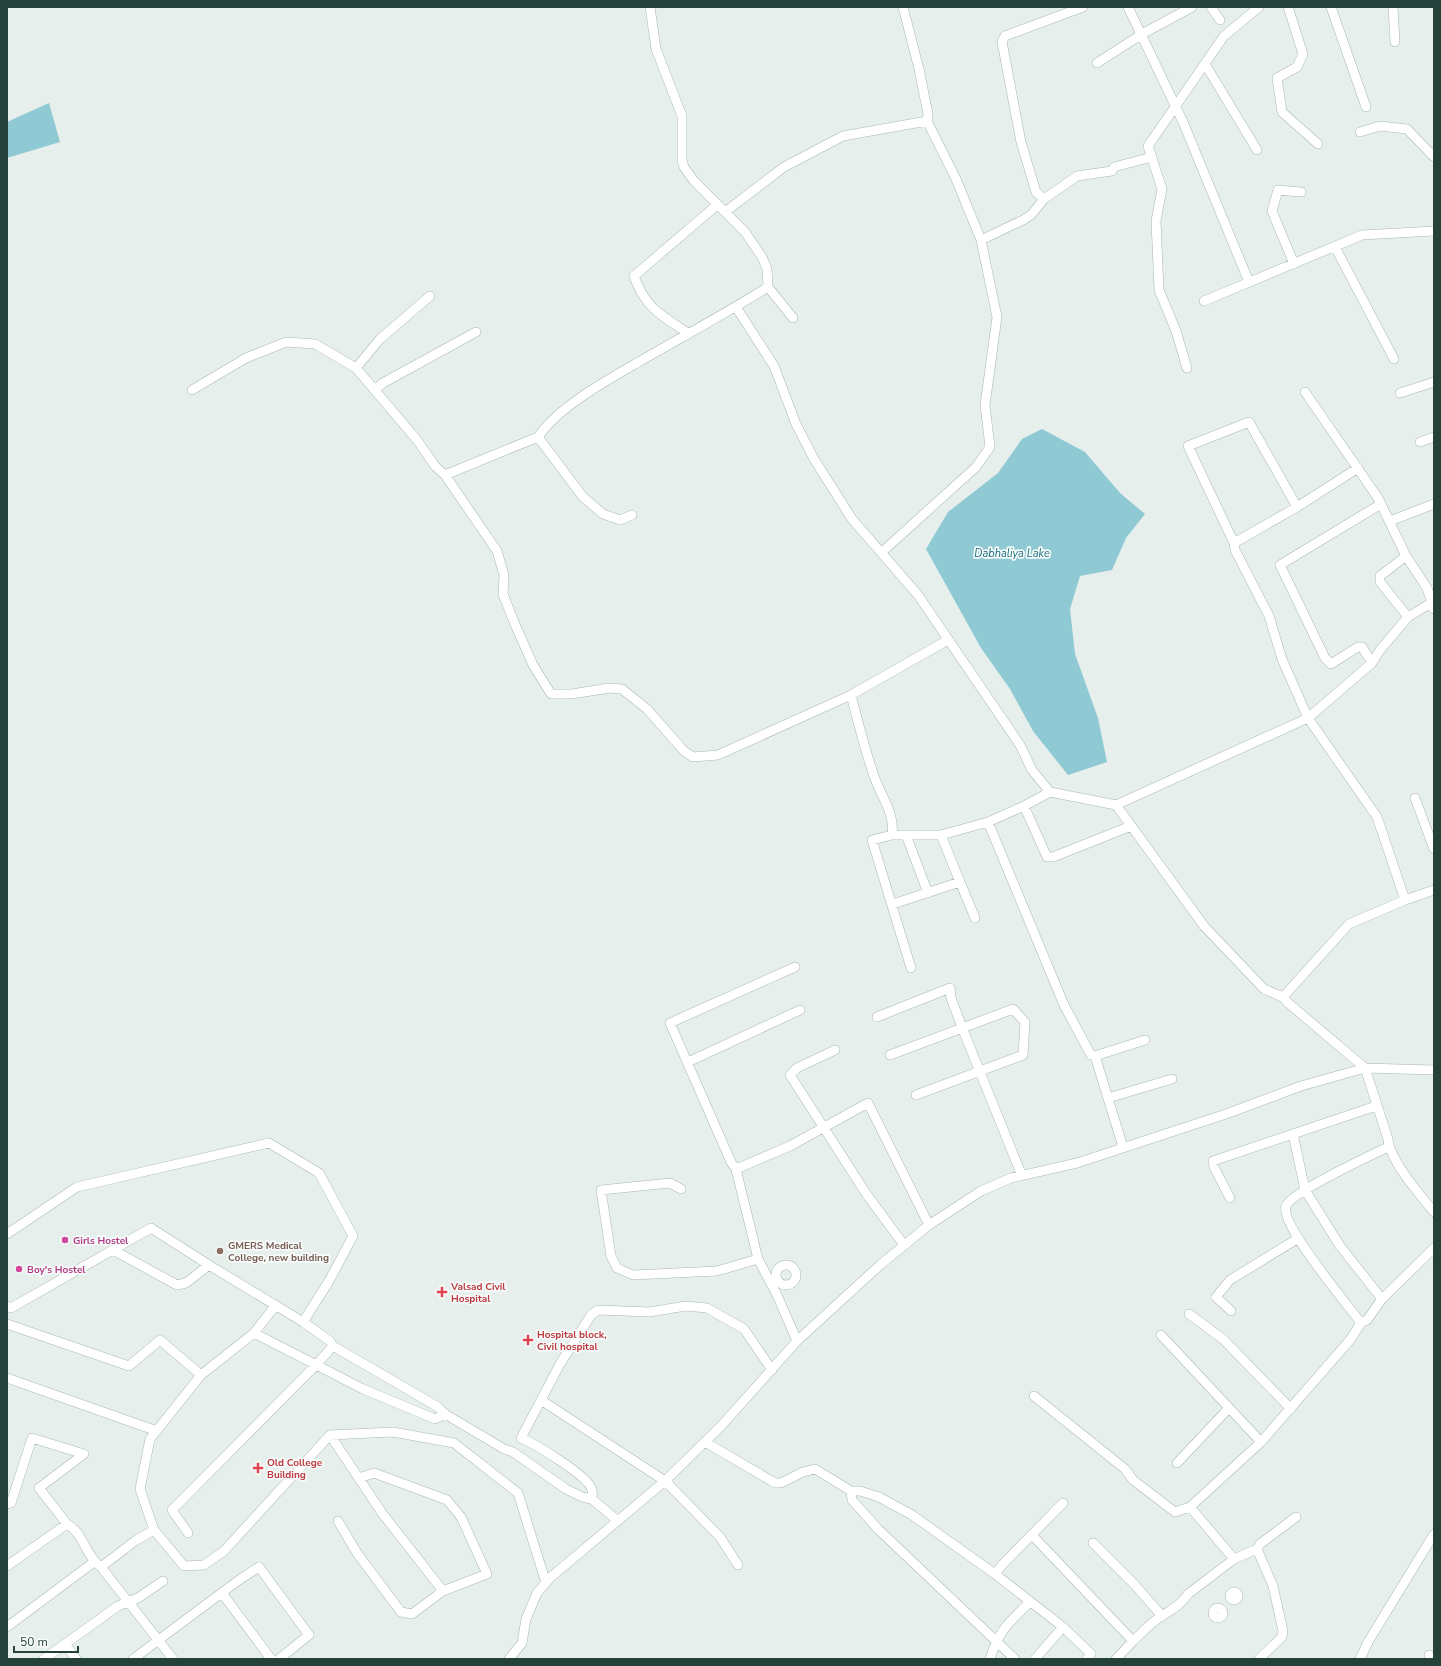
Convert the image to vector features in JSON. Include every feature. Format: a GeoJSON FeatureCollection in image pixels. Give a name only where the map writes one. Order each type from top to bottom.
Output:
{"type":"FeatureCollection","features":[{"type":"Feature","properties":{"kind":"street"},"geometry":{"type":"LineString","coordinates":[[650,7],[656,50],[682,116],[682,160],[694,181],[745,232],[762,257],[767,269],[768,287],[793,318]]}},
{"type":"Feature","properties":{"kind":"street"},"geometry":{"type":"LineString","coordinates":[[882,552],[976,467],[990,447],[985,406],[998,317],[981,240],[956,179],[927,121],[928,114],[919,69],[903,7]]}},
{"type":"Feature","properties":{"kind":"street"},"geometry":{"type":"LineString","coordinates":[[1044,200],[1036,192],[1021,142],[1002,42],[1005,36],[1083,7]]}},
{"type":"Feature","properties":{"kind":"street"},"geometry":{"type":"LineString","coordinates":[[1128,7],[1142,34],[1174,107],[1183,122],[1249,282]]}},
{"type":"Feature","properties":{"kind":"street"},"geometry":{"type":"LineString","coordinates":[[1097,64],[1142,34],[1192,7]]}},
{"type":"Feature","properties":{"kind":"street"},"geometry":{"type":"LineString","coordinates":[[1211,7],[1220,20]]}},
{"type":"Feature","properties":{"kind":"street"},"geometry":{"type":"LineString","coordinates":[[1187,368],[1176,331],[1159,290],[1156,221],[1162,189],[1148,146],[1224,36],[1259,7]]}},
{"type":"Feature","properties":{"kind":"street"},"geometry":{"type":"LineString","coordinates":[[1288,7],[1303,54],[1297,66],[1277,78],[1282,112],[1318,144]]}},
{"type":"Feature","properties":{"kind":"street"},"geometry":{"type":"LineString","coordinates":[[1331,7],[1366,107]]}},
{"type":"Feature","properties":{"kind":"street"},"geometry":{"type":"LineString","coordinates":[[1393,7],[1395,42]]}},
{"type":"Feature","properties":{"kind":"street"},"geometry":{"type":"LineString","coordinates":[[1205,64],[1257,150]]}},
{"type":"Feature","properties":{"kind":"street"},"geometry":{"type":"LineString","coordinates":[[725,212],[784,167],[843,136],[927,121]]}},
{"type":"Feature","properties":{"kind":"street"},"geometry":{"type":"LineString","coordinates":[[1360,132],[1380,126],[1407,129],[1434,157]]}},
{"type":"Feature","properties":{"kind":"street"},"geometry":{"type":"LineString","coordinates":[[981,240],[1031,215],[1044,200],[1077,176],[1112,171],[1114,168],[1152,157]]}},
{"type":"Feature","properties":{"kind":"street"},"geometry":{"type":"LineString","coordinates":[[1294,264],[1272,211],[1278,190],[1300,192]]}},
{"type":"Feature","properties":{"kind":"street"},"geometry":{"type":"LineString","coordinates":[[688,333],[656,313],[648,304],[634,276],[717,205]]}},
{"type":"Feature","properties":{"kind":"street"},"geometry":{"type":"LineString","coordinates":[[1204,301],[1362,235],[1434,231]]}},
{"type":"Feature","properties":{"kind":"street"},"geometry":{"type":"LineString","coordinates":[[1335,247],[1394,359]]}},
{"type":"Feature","properties":{"kind":"street"},"geometry":{"type":"LineString","coordinates":[[445,475],[538,437],[542,431],[574,403],[602,383],[736,307],[768,287]]}},
{"type":"Feature","properties":{"kind":"street"},"geometry":{"type":"LineString","coordinates":[[356,368],[380,339],[430,296]]}},
{"type":"Feature","properties":{"kind":"street"},"geometry":{"type":"LineString","coordinates":[[736,307],[774,366],[796,424],[814,459],[852,519],[918,595],[1020,746],[1032,770],[1050,792]]}},
{"type":"Feature","properties":{"kind":"street"},"geometry":{"type":"LineString","coordinates":[[376,389],[383,383],[476,332]]}},
{"type":"Feature","properties":{"kind":"street"},"geometry":{"type":"LineString","coordinates":[[192,390],[246,358],[286,342],[315,344],[356,368],[376,389],[417,440],[435,466],[445,475],[497,551],[504,575],[504,594],[514,622],[532,666],[551,694],[572,694],[609,688],[622,689],[647,709],[684,751],[693,757],[718,755],[850,695],[948,640]]}},
{"type":"Feature","properties":{"kind":"street"},"geometry":{"type":"LineString","coordinates":[[1400,393],[1434,382]]}},
{"type":"Feature","properties":{"kind":"street"},"geometry":{"type":"LineString","coordinates":[[911,968],[872,840],[892,835],[941,835],[988,822],[1024,806],[1050,792],[1116,805],[1308,718],[1372,663],[1380,650],[1408,617],[1432,606],[1430,587],[1406,556],[1381,504],[1305,392]]}},
{"type":"Feature","properties":{"kind":"street"},"geometry":{"type":"LineString","coordinates":[[1297,507],[1249,422],[1188,446],[1234,543],[1235,550],[1269,616],[1282,659],[1308,718],[1377,817],[1406,900]]}},
{"type":"Feature","properties":{"kind":"street"},"geometry":{"type":"LineString","coordinates":[[538,437],[583,497],[603,514],[620,520],[632,515]]}},
{"type":"Feature","properties":{"kind":"street"},"geometry":{"type":"LineString","coordinates":[[1420,442],[1434,437]]}},
{"type":"Feature","properties":{"kind":"street"},"geometry":{"type":"LineString","coordinates":[[1234,543],[1297,507],[1358,468]]}},
{"type":"Feature","properties":{"kind":"street"},"geometry":{"type":"LineString","coordinates":[[1372,663],[1362,647],[1358,647],[1331,664],[1325,658],[1280,565],[1381,504]]}},
{"type":"Feature","properties":{"kind":"street"},"geometry":{"type":"LineString","coordinates":[[1390,521],[1434,504]]}},
{"type":"Feature","properties":{"kind":"street"},"geometry":{"type":"LineString","coordinates":[[1406,556],[1380,576],[1380,582],[1408,617]]}},
{"type":"Feature","properties":{"kind":"street"},"geometry":{"type":"LineString","coordinates":[[850,695],[874,778],[889,807],[893,826],[892,835]]}},
{"type":"Feature","properties":{"kind":"street"},"geometry":{"type":"LineString","coordinates":[[1415,798],[1434,849]]}},
{"type":"Feature","properties":{"kind":"street"},"geometry":{"type":"LineString","coordinates":[[1116,805],[1204,926],[1264,989],[1283,997],[1286,1002],[1365,1068],[1388,1147],[1410,1182],[1434,1212]]}},
{"type":"Feature","properties":{"kind":"street"},"geometry":{"type":"LineString","coordinates":[[1024,806],[1047,857],[1053,857],[1131,826]]}},
{"type":"Feature","properties":{"kind":"street"},"geometry":{"type":"LineString","coordinates":[[988,822],[1064,1005],[1091,1055],[1095,1056],[1123,1147]]}},
{"type":"Feature","properties":{"kind":"street"},"geometry":{"type":"LineString","coordinates":[[906,835],[928,893]]}},
{"type":"Feature","properties":{"kind":"street"},"geometry":{"type":"LineString","coordinates":[[941,835],[975,918]]}},
{"type":"Feature","properties":{"kind":"street"},"geometry":{"type":"LineString","coordinates":[[892,904],[960,882]]}},
{"type":"Feature","properties":{"kind":"street"},"geometry":{"type":"LineString","coordinates":[[1283,997],[1350,924],[1406,900],[1434,890]]}},
{"type":"Feature","properties":{"kind":"street"},"geometry":{"type":"LineString","coordinates":[[795,967],[670,1023],[736,1169],[758,1259],[777,1295],[797,1341]]}},
{"type":"Feature","properties":{"kind":"street"},"geometry":{"type":"LineString","coordinates":[[877,1017],[950,988],[951,998],[962,1027],[1022,1176]]}},
{"type":"Feature","properties":{"kind":"street"},"geometry":{"type":"LineString","coordinates":[[890,1055],[1013,1009],[1025,1022],[1023,1056],[916,1095]]}},
{"type":"Feature","properties":{"kind":"street"},"geometry":{"type":"LineString","coordinates":[[688,1062],[800,1010]]}},
{"type":"Feature","properties":{"kind":"street"},"geometry":{"type":"LineString","coordinates":[[1095,1056],[1145,1040]]}},
{"type":"Feature","properties":{"kind":"street"},"geometry":{"type":"LineString","coordinates":[[835,1050],[797,1068],[790,1075],[822,1128],[867,1195],[904,1245]]}},
{"type":"Feature","properties":{"kind":"street"},"geometry":{"type":"LineString","coordinates":[[509,1659],[522,1643],[526,1619],[537,1592],[665,1481],[705,1442],[797,1341],[929,1224],[981,1191],[1022,1176],[1077,1163],[1226,1114],[1301,1086],[1365,1068],[1434,1070]]}},
{"type":"Feature","properties":{"kind":"street"},"geometry":{"type":"LineString","coordinates":[[1108,1098],[1172,1079]]}},
{"type":"Feature","properties":{"kind":"street"},"geometry":{"type":"LineString","coordinates":[[736,1169],[790,1146],[868,1103],[929,1224]]}},
{"type":"Feature","properties":{"kind":"street"},"geometry":{"type":"LineString","coordinates":[[1230,1198],[1214,1167],[1213,1161],[1376,1106]]}},
{"type":"Feature","properties":{"kind":"street"},"geometry":{"type":"LineString","coordinates":[[1293,1134],[1305,1190],[1340,1246],[1382,1299]]}},
{"type":"Feature","properties":{"kind":"street"},"geometry":{"type":"LineString","coordinates":[[7,1234],[77,1187],[269,1143],[319,1173],[353,1236],[330,1281],[303,1322]]}},
{"type":"Feature","properties":{"kind":"street"},"geometry":{"type":"LineString","coordinates":[[1361,1323],[1298,1239],[1285,1211],[1289,1202],[1305,1190],[1388,1147]]}},
{"type":"Feature","properties":{"kind":"street"},"geometry":{"type":"LineString","coordinates":[[681,1189],[670,1183],[601,1190],[611,1256],[617,1268],[633,1275],[717,1271],[758,1259]]}},
{"type":"Feature","properties":{"kind":"street"},"geometry":{"type":"LineString","coordinates":[[7,1306],[12,1308],[151,1228],[303,1322],[330,1341],[333,1346],[438,1407],[445,1414],[504,1449],[513,1452],[566,1489],[582,1497],[592,1499],[618,1521]]}},
{"type":"Feature","properties":{"kind":"street"},"geometry":{"type":"LineString","coordinates":[[1231,1311],[1216,1297],[1230,1280],[1298,1239]]}},
{"type":"Feature","properties":{"kind":"street"},"geometry":{"type":"LineString","coordinates":[[1034,1396],[1125,1469],[1133,1480],[1175,1512],[1190,1507],[1261,1442],[1350,1340],[1361,1323],[1367,1320],[1382,1299],[1434,1248]]}},
{"type":"Feature","properties":{"kind":"street"},"geometry":{"type":"LineString","coordinates":[[113,1250],[177,1285],[186,1283],[209,1265]]}},
{"type":"Feature","properties":{"kind":"street"},"geometry":{"type":"LineString","coordinates":[[276,1305],[254,1333],[201,1375],[150,1439],[140,1489],[154,1530],[184,1566],[204,1566],[224,1551],[330,1436],[393,1432],[454,1443],[518,1493],[546,1583]]}},
{"type":"Feature","properties":{"kind":"street"},"geometry":{"type":"LineString","coordinates":[[592,1499],[592,1489],[587,1481],[573,1470],[530,1442],[521,1438],[560,1364],[591,1315],[598,1310],[649,1312],[686,1306],[707,1308],[744,1329],[772,1370]]}},
{"type":"Feature","properties":{"kind":"street"},"geometry":{"type":"LineString","coordinates":[[1189,1314],[1223,1339],[1291,1409]]}},
{"type":"Feature","properties":{"kind":"street"},"geometry":{"type":"LineString","coordinates":[[7,1324],[129,1366],[160,1340],[201,1375]]}},
{"type":"Feature","properties":{"kind":"street"},"geometry":{"type":"LineString","coordinates":[[254,1333],[364,1389],[435,1419],[445,1414]]}},
{"type":"Feature","properties":{"kind":"street"},"geometry":{"type":"LineString","coordinates":[[1161,1335],[1261,1442]]}},
{"type":"Feature","properties":{"kind":"street"},"geometry":{"type":"LineString","coordinates":[[188,1533],[172,1510],[333,1346]]}},
{"type":"Feature","properties":{"kind":"street"},"geometry":{"type":"LineString","coordinates":[[7,1378],[157,1431]]}},
{"type":"Feature","properties":{"kind":"street"},"geometry":{"type":"LineString","coordinates":[[541,1400],[665,1481],[720,1537],[738,1565]]}},
{"type":"Feature","properties":{"kind":"street"},"geometry":{"type":"LineString","coordinates":[[1177,1463],[1230,1408]]}},
{"type":"Feature","properties":{"kind":"street"},"geometry":{"type":"LineString","coordinates":[[330,1436],[382,1514],[443,1591]]}},
{"type":"Feature","properties":{"kind":"street"},"geometry":{"type":"LineString","coordinates":[[7,1504],[11,1503],[32,1438],[84,1454],[39,1488],[66,1524],[74,1528],[97,1564],[173,1659]]}},
{"type":"Feature","properties":{"kind":"street"},"geometry":{"type":"LineString","coordinates":[[705,1442],[775,1483],[781,1483],[802,1472],[815,1469],[851,1491],[860,1491],[879,1498],[912,1515],[995,1574],[1063,1627],[1092,1657]]}},
{"type":"Feature","properties":{"kind":"street"},"geometry":{"type":"LineString","coordinates":[[338,1521],[357,1553],[401,1612],[412,1614],[443,1591],[487,1574],[462,1517],[447,1500],[374,1473],[359,1478]]}},
{"type":"Feature","properties":{"kind":"street"},"geometry":{"type":"LineString","coordinates":[[851,1491],[852,1500],[878,1529],[1015,1659]]}},
{"type":"Feature","properties":{"kind":"street"},"geometry":{"type":"LineString","coordinates":[[995,1574],[1063,1503]]}},
{"type":"Feature","properties":{"kind":"street"},"geometry":{"type":"LineString","coordinates":[[1190,1507],[1234,1559]]}},
{"type":"Feature","properties":{"kind":"street"},"geometry":{"type":"LineString","coordinates":[[1116,1659],[1133,1641],[1162,1616],[1169,1613],[1183,1601],[1188,1594],[1234,1559],[1257,1549],[1260,1544],[1296,1518]]}},
{"type":"Feature","properties":{"kind":"street"},"geometry":{"type":"LineString","coordinates":[[7,1566],[66,1524]]}},
{"type":"Feature","properties":{"kind":"street"},"geometry":{"type":"LineString","coordinates":[[7,1627],[97,1564],[154,1530]]}},
{"type":"Feature","properties":{"kind":"street"},"geometry":{"type":"LineString","coordinates":[[1360,1659],[1368,1642],[1434,1534]]}},
{"type":"Feature","properties":{"kind":"street"},"geometry":{"type":"LineString","coordinates":[[1032,1535],[1133,1641]]}},
{"type":"Feature","properties":{"kind":"street"},"geometry":{"type":"LineString","coordinates":[[1093,1543],[1134,1584],[1162,1616]]}},
{"type":"Feature","properties":{"kind":"street"},"geometry":{"type":"LineString","coordinates":[[1257,1549],[1273,1586],[1283,1631],[1282,1637],[1259,1659]]}},
{"type":"Feature","properties":{"kind":"street"},"geometry":{"type":"LineString","coordinates":[[133,1659],[259,1567],[308,1636],[279,1659]]}},
{"type":"Feature","properties":{"kind":"street"},"geometry":{"type":"LineString","coordinates":[[44,1659],[118,1606],[127,1601],[138,1598],[163,1581]]}},
{"type":"Feature","properties":{"kind":"street"},"geometry":{"type":"LineString","coordinates":[[222,1593],[271,1659]]}},
{"type":"Feature","properties":{"kind":"street"},"geometry":{"type":"LineString","coordinates":[[990,1659],[995,1641],[1003,1628],[1030,1602]]}},
{"type":"Feature","properties":{"kind":"street"},"geometry":{"type":"LineString","coordinates":[[1035,1659],[1063,1627]]}},
{"type":"Feature","properties":{"kind":"street"},"geometry":{"type":"LineString","coordinates":[[65,1644],[76,1659]]}},
{"type":"Feature","properties":{"kind":"water"},"geometry":{"type":"Polygon","coordinates":[[[49,103],[60,142],[7,158],[7,122],[49,103]]]}},
{"type":"Feature","properties":{"kind":"water","name":"Dabhaliya Lake"},"geometry":{"type":"Polygon","coordinates":[[[1042,429],[1085,452],[1120,493],[1145,514],[1126,538],[1112,570],[1080,576],[1070,609],[1075,654],[1098,718],[1107,762],[1068,775],[1033,731],[1010,689],[981,648],[926,549],[948,512],[998,473],[1022,439],[1042,429]]]}},
{"type":"Feature","properties":{"kind":"place","name":"Girls Hostel"},"geometry":{"type":"Point","coordinates":[65,1240]}},
{"type":"Feature","properties":{"kind":"place","name":"GMERS Medical College, new building"},"geometry":{"type":"Point","coordinates":[220,1251]}},
{"type":"Feature","properties":{"kind":"place","name":"Boy's Hostel"},"geometry":{"type":"Point","coordinates":[19,1269]}},
{"type":"Feature","properties":{"kind":"place","name":"Valsad Civil Hospital"},"geometry":{"type":"Point","coordinates":[442,1292]}},
{"type":"Feature","properties":{"kind":"place","name":"Hospital block, Civil hospital"},"geometry":{"type":"Point","coordinates":[528,1340]}},
{"type":"Feature","properties":{"kind":"place","name":"Old College Building"},"geometry":{"type":"Point","coordinates":[258,1468]}}]}
